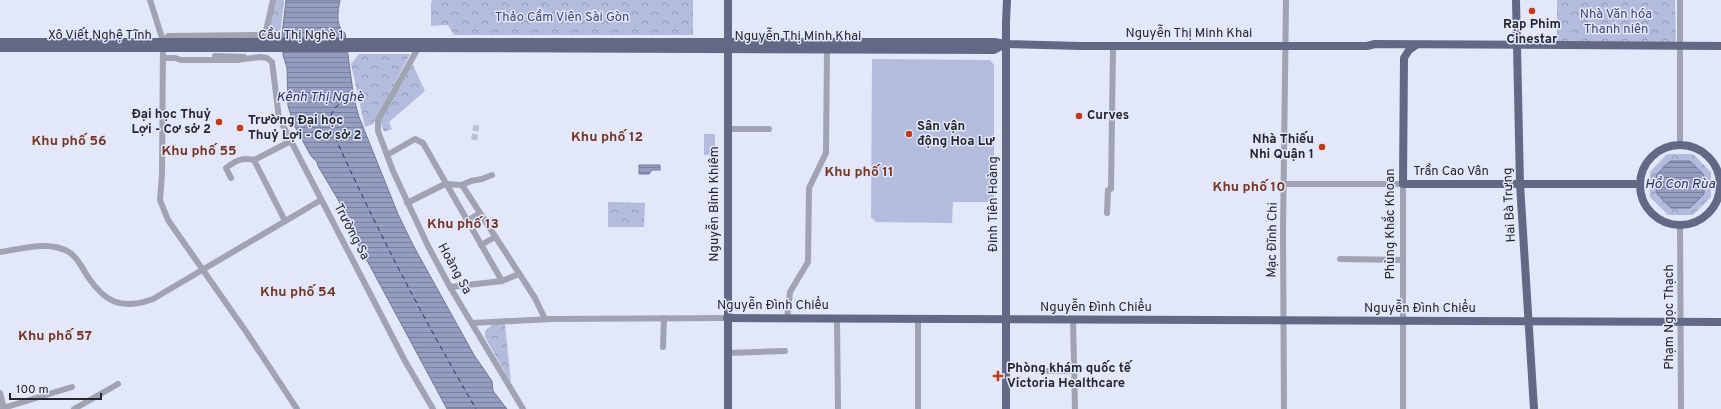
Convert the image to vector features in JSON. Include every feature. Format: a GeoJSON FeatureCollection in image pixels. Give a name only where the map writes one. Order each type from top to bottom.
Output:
{"type":"FeatureCollection","features":[{"type":"Feature","properties":{"kind":"main road","name":"Nguyễn Bỉnh Khiêm"},"geometry":{"type":"LineString","coordinates":[[728,0],[728,409]]}},
{"type":"Feature","properties":{"kind":"main road","name":"Đinh Tiên Hoàng"},"geometry":{"type":"LineString","coordinates":[[1006,409],[1007,44],[1010,4],[1008,0]]}},
{"type":"Feature","properties":{"kind":"main road","name":"Hai Bà Trưng"},"geometry":{"type":"LineString","coordinates":[[1516,0],[1520,184],[1534,409]]}},
{"type":"Feature","properties":{"kind":"main road","name":"Xô Viết Nghệ Tĩnh"},"geometry":{"type":"LineString","coordinates":[[0,42],[73,45],[200,45]]}},
{"type":"Feature","properties":{"kind":"main road","name":"Nguyễn Thị Minh Khai"},"geometry":{"type":"LineString","coordinates":[[400,44],[418,48],[589,45]]}},
{"type":"Feature","properties":{"kind":"main road","name":"Nguyễn Thị Minh Khai"},"geometry":{"type":"LineString","coordinates":[[400,44],[917,46],[994,50],[1007,44],[1113,46],[1372,46],[1375,44],[1516,44],[1721,46]]}},
{"type":"Feature","properties":{"kind":"main road","name":"Cầu Thị Nghè 1"},"geometry":{"type":"LineString","coordinates":[[200,45],[400,44]]}},
{"type":"Feature","properties":{"kind":"main road","name":"Xô Viết Nghệ Tĩnh"},"geometry":{"type":"LineString","coordinates":[[0,48],[73,45]]}},
{"type":"Feature","properties":{"kind":"main road"},"geometry":{"type":"LineString","coordinates":[[1404,58],[1409,50],[1416,45]]}},
{"type":"Feature","properties":{"kind":"main road","name":"Nguyễn Thị Minh Khai"},"geometry":{"type":"LineString","coordinates":[[1372,46],[1375,49],[1398,49],[1401,51],[1404,58]]}},
{"type":"Feature","properties":{"kind":"main road","name":"Phùng Khắc Khoan"},"geometry":{"type":"LineString","coordinates":[[1403,184],[1404,58]]}},
{"type":"Feature","properties":{"kind":"main road"},"geometry":{"type":"LineString","coordinates":[[1680,144],[1698,149],[1709,156],[1716,166],[1721,184],[1719,197],[1709,213],[1693,223],[1680,225],[1662,220],[1652,213],[1642,197],[1640,184],[1644,166],[1652,156],[1668,146],[1680,144]]}},
{"type":"Feature","properties":{"kind":"main road","name":"Trần Cao Vân"},"geometry":{"type":"LineString","coordinates":[[1403,184],[1640,184]]}},
{"type":"Feature","properties":{"kind":"main road","name":"Nguyễn Đình Chiểu"},"geometry":{"type":"LineString","coordinates":[[727,318],[1403,321],[1529,320],[1721,322]]}},
{"type":"Feature","properties":{"kind":"street"},"geometry":{"type":"LineString","coordinates":[[150,0],[162,45],[162,174],[160,200],[168,220],[203,269],[297,409]]}},
{"type":"Feature","properties":{"kind":"street","name":"Xô Viết Nghệ Tĩnh"},"geometry":{"type":"LineString","coordinates":[[162,45],[168,36],[261,35],[266,31],[272,0]]}},
{"type":"Feature","properties":{"kind":"street","name":"Mạc Đĩnh Chi"},"geometry":{"type":"LineString","coordinates":[[1284,409],[1286,0]]}},
{"type":"Feature","properties":{"kind":"street"},"geometry":{"type":"LineString","coordinates":[[1680,0],[1680,144]]}},
{"type":"Feature","properties":{"kind":"street"},"geometry":{"type":"LineString","coordinates":[[787,319],[790,292],[808,262],[809,188],[826,153],[827,46]]}},
{"type":"Feature","properties":{"kind":"street"},"geometry":{"type":"LineString","coordinates":[[1107,213],[1108,190],[1111,189],[1113,46]]}},
{"type":"Feature","properties":{"kind":"street","name":"Hoàng Sa"},"geometry":{"type":"LineString","coordinates":[[418,48],[378,120],[378,128],[387,155],[407,203],[428,246],[450,287],[523,409]]}},
{"type":"Feature","properties":{"kind":"street","name":"Xô Viết Nghệ Tĩnh"},"geometry":{"type":"LineString","coordinates":[[162,58],[175,58],[180,56],[238,56],[248,58],[264,57],[270,60]]}},
{"type":"Feature","properties":{"kind":"street","name":"Trường Sa"},"geometry":{"type":"LineString","coordinates":[[270,60],[273,65],[279,118],[405,360],[433,409]]}},
{"type":"Feature","properties":{"kind":"street"},"geometry":{"type":"LineString","coordinates":[[728,129],[769,129]]}},
{"type":"Feature","properties":{"kind":"street"},"geometry":{"type":"LineString","coordinates":[[387,155],[414,139],[423,143],[502,281]]}},
{"type":"Feature","properties":{"kind":"street"},"geometry":{"type":"LineString","coordinates":[[231,178],[226,168],[234,162],[245,158],[254,160],[290,141]]}},
{"type":"Feature","properties":{"kind":"street"},"geometry":{"type":"LineString","coordinates":[[254,160],[285,220]]}},
{"type":"Feature","properties":{"kind":"street"},"geometry":{"type":"LineString","coordinates":[[407,203],[446,184],[462,185],[471,181],[482,180],[492,175]]}},
{"type":"Feature","properties":{"kind":"street","name":"Trần Cao Vân"},"geometry":{"type":"LineString","coordinates":[[1285,184],[1403,184]]}},
{"type":"Feature","properties":{"kind":"street","name":"Phùng Khắc Khoan"},"geometry":{"type":"LineString","coordinates":[[1403,184],[1403,409]]}},
{"type":"Feature","properties":{"kind":"street"},"geometry":{"type":"LineString","coordinates":[[462,185],[535,298],[545,319]]}},
{"type":"Feature","properties":{"kind":"street"},"geometry":{"type":"LineString","coordinates":[[0,252],[42,246],[50,246],[69,252],[78,262],[96,290],[116,303],[142,303],[153,299],[285,220],[322,200]]}},
{"type":"Feature","properties":{"kind":"street"},"geometry":{"type":"LineString","coordinates":[[467,221],[480,214]]}},
{"type":"Feature","properties":{"kind":"street","name":"Phạm Ngọc Thạch"},"geometry":{"type":"LineString","coordinates":[[1680,225],[1681,409]]}},
{"type":"Feature","properties":{"kind":"street"},"geometry":{"type":"LineString","coordinates":[[481,245],[496,237]]}},
{"type":"Feature","properties":{"kind":"street"},"geometry":{"type":"LineString","coordinates":[[1340,259],[1403,260]]}},
{"type":"Feature","properties":{"kind":"street"},"geometry":{"type":"LineString","coordinates":[[450,287],[502,281],[520,274]]}},
{"type":"Feature","properties":{"kind":"street"},"geometry":{"type":"LineString","coordinates":[[663,347],[664,318]]}},
{"type":"Feature","properties":{"kind":"street","name":"Nguyễn Đình Chiểu"},"geometry":{"type":"LineString","coordinates":[[472,323],[545,319],[727,318]]}},
{"type":"Feature","properties":{"kind":"street"},"geometry":{"type":"LineString","coordinates":[[837,319],[838,409]]}},
{"type":"Feature","properties":{"kind":"street"},"geometry":{"type":"LineString","coordinates":[[918,319],[918,409]]}},
{"type":"Feature","properties":{"kind":"street"},"geometry":{"type":"LineString","coordinates":[[1073,320],[1075,409]]}},
{"type":"Feature","properties":{"kind":"street"},"geometry":{"type":"LineString","coordinates":[[727,353],[785,351]]}},
{"type":"Feature","properties":{"kind":"street"},"geometry":{"type":"LineString","coordinates":[[1048,371],[1075,371]]}},
{"type":"Feature","properties":{"kind":"street"},"geometry":{"type":"LineString","coordinates":[[74,409],[118,384]]}},
{"type":"Feature","properties":{"kind":"street"},"geometry":{"type":"LineString","coordinates":[[0,393],[3,408],[72,387]]}},
{"type":"Feature","properties":{"kind":"green space"},"geometry":{"type":"Polygon","coordinates":[[[275,0],[284,0],[280,35],[268,35],[275,0]]]}},
{"type":"Feature","properties":{"kind":"green space","name":"Thảo Cầm Viên Sài Gòn"},"geometry":{"type":"Polygon","coordinates":[[[432,0],[693,0],[693,35],[454,35],[448,25],[431,26],[432,0]]]}},
{"type":"Feature","properties":{"kind":"green space","name":"Nhà Văn hóa Thanh niên"},"geometry":{"type":"Polygon","coordinates":[[[1557,0],[1675,0],[1676,46],[1557,45],[1557,0]]]}},
{"type":"Feature","properties":{"kind":"green space"},"geometry":{"type":"Polygon","coordinates":[[[359,54],[410,54],[373,124],[365,127],[351,64],[359,54]]]}},
{"type":"Feature","properties":{"kind":"green space"},"geometry":{"type":"Polygon","coordinates":[[[872,59],[990,60],[994,65],[994,202],[953,202],[952,223],[876,222],[871,217],[872,59]]]}},
{"type":"Feature","properties":{"kind":"green space"},"geometry":{"type":"Polygon","coordinates":[[[412,63],[425,91],[389,122],[392,129],[384,132],[380,121],[412,63]]]}},
{"type":"Feature","properties":{"kind":"green space"},"geometry":{"type":"Polygon","coordinates":[[[704,134],[715,134],[715,155],[704,155],[704,134]]]}},
{"type":"Feature","properties":{"kind":"green space"},"geometry":{"type":"Polygon","coordinates":[[[1667,154],[1693,154],[1711,172],[1711,197],[1693,215],[1668,215],[1650,197],[1650,172],[1667,154]]]}},
{"type":"Feature","properties":{"kind":"green space"},"geometry":{"type":"Polygon","coordinates":[[[608,202],[645,203],[644,227],[608,227],[608,202]]]}},
{"type":"Feature","properties":{"kind":"green space"},"geometry":{"type":"Polygon","coordinates":[[[493,324],[505,324],[511,383],[485,337],[485,331],[493,324]]]}},
{"type":"Feature","properties":{"kind":"water","name":"Kênh Thị Nghè"},"geometry":{"type":"Polygon","coordinates":[[[286,0],[340,0],[338,22],[345,33],[354,99],[359,117],[398,214],[413,245],[474,355],[492,381],[493,391],[507,409],[447,409],[342,214],[340,203],[294,125],[288,106],[287,68],[283,55],[282,35],[286,0]]]}},
{"type":"Feature","properties":{"kind":"water","name":"Hồ Con Rùa"},"geometry":{"type":"Polygon","coordinates":[[[1670,161],[1690,161],[1704,175],[1704,194],[1690,208],[1671,208],[1657,194],[1656,175],[1670,161]]]}},
{"type":"Feature","properties":{"kind":"water"},"geometry":{"type":"Polygon","coordinates":[[[639,165],[660,165],[660,170],[652,170],[649,174],[639,174],[639,165]]]}},
{"type":"Feature","properties":{"kind":"ferry route"},"geometry":{"type":"LineString","coordinates":[[347,101],[342,102],[335,107],[330,119],[331,128],[364,200],[400,271],[476,409]]}},
{"type":"Feature","properties":{"kind":"tunnel"},"geometry":{"type":"LineString","coordinates":[[474,140],[477,122]]}},
{"type":"Feature","properties":{"kind":"place","name":"Rạp Phim Cinestar"},"geometry":{"type":"Point","coordinates":[1532,11]}},
{"type":"Feature","properties":{"kind":"place","name":"Curves"},"geometry":{"type":"Point","coordinates":[1079,116]}},
{"type":"Feature","properties":{"kind":"place","name":"Đại học Thuỷ Lợi - Cơ sở 2"},"geometry":{"type":"Point","coordinates":[219,122]}},
{"type":"Feature","properties":{"kind":"place","name":"Trường Đại học Thuỷ Lợi - Cơ sở 2"},"geometry":{"type":"Point","coordinates":[240,128]}},
{"type":"Feature","properties":{"kind":"place","name":"Sân vận động Hoa Lư"},"geometry":{"type":"Point","coordinates":[909,134]}},
{"type":"Feature","properties":{"kind":"place","name":"Nhà Thiếu Nhi Quận 1"},"geometry":{"type":"Point","coordinates":[1322,147]}},
{"type":"Feature","properties":{"kind":"place","name":"Phòng khám quốc tế Victoria Healthcare"},"geometry":{"type":"Point","coordinates":[998,376]}},
{"type":"Feature","properties":{"kind":"district","name":"Khu phố 12"},"geometry":{"type":"Point","coordinates":[607,137]}},
{"type":"Feature","properties":{"kind":"district","name":"Khu phố 56"},"geometry":{"type":"Point","coordinates":[69,141]}},
{"type":"Feature","properties":{"kind":"district","name":"Khu phố 55"},"geometry":{"type":"Point","coordinates":[199,151]}},
{"type":"Feature","properties":{"kind":"district","name":"Khu phố 11"},"geometry":{"type":"Point","coordinates":[859,172]}},
{"type":"Feature","properties":{"kind":"district","name":"Khu phố 10"},"geometry":{"type":"Point","coordinates":[1249,187]}},
{"type":"Feature","properties":{"kind":"district","name":"Khu phố 13"},"geometry":{"type":"Point","coordinates":[463,224]}},
{"type":"Feature","properties":{"kind":"district","name":"Khu phố 54"},"geometry":{"type":"Point","coordinates":[298,292]}},
{"type":"Feature","properties":{"kind":"district","name":"Khu phố 57"},"geometry":{"type":"Point","coordinates":[55,336]}}]}
